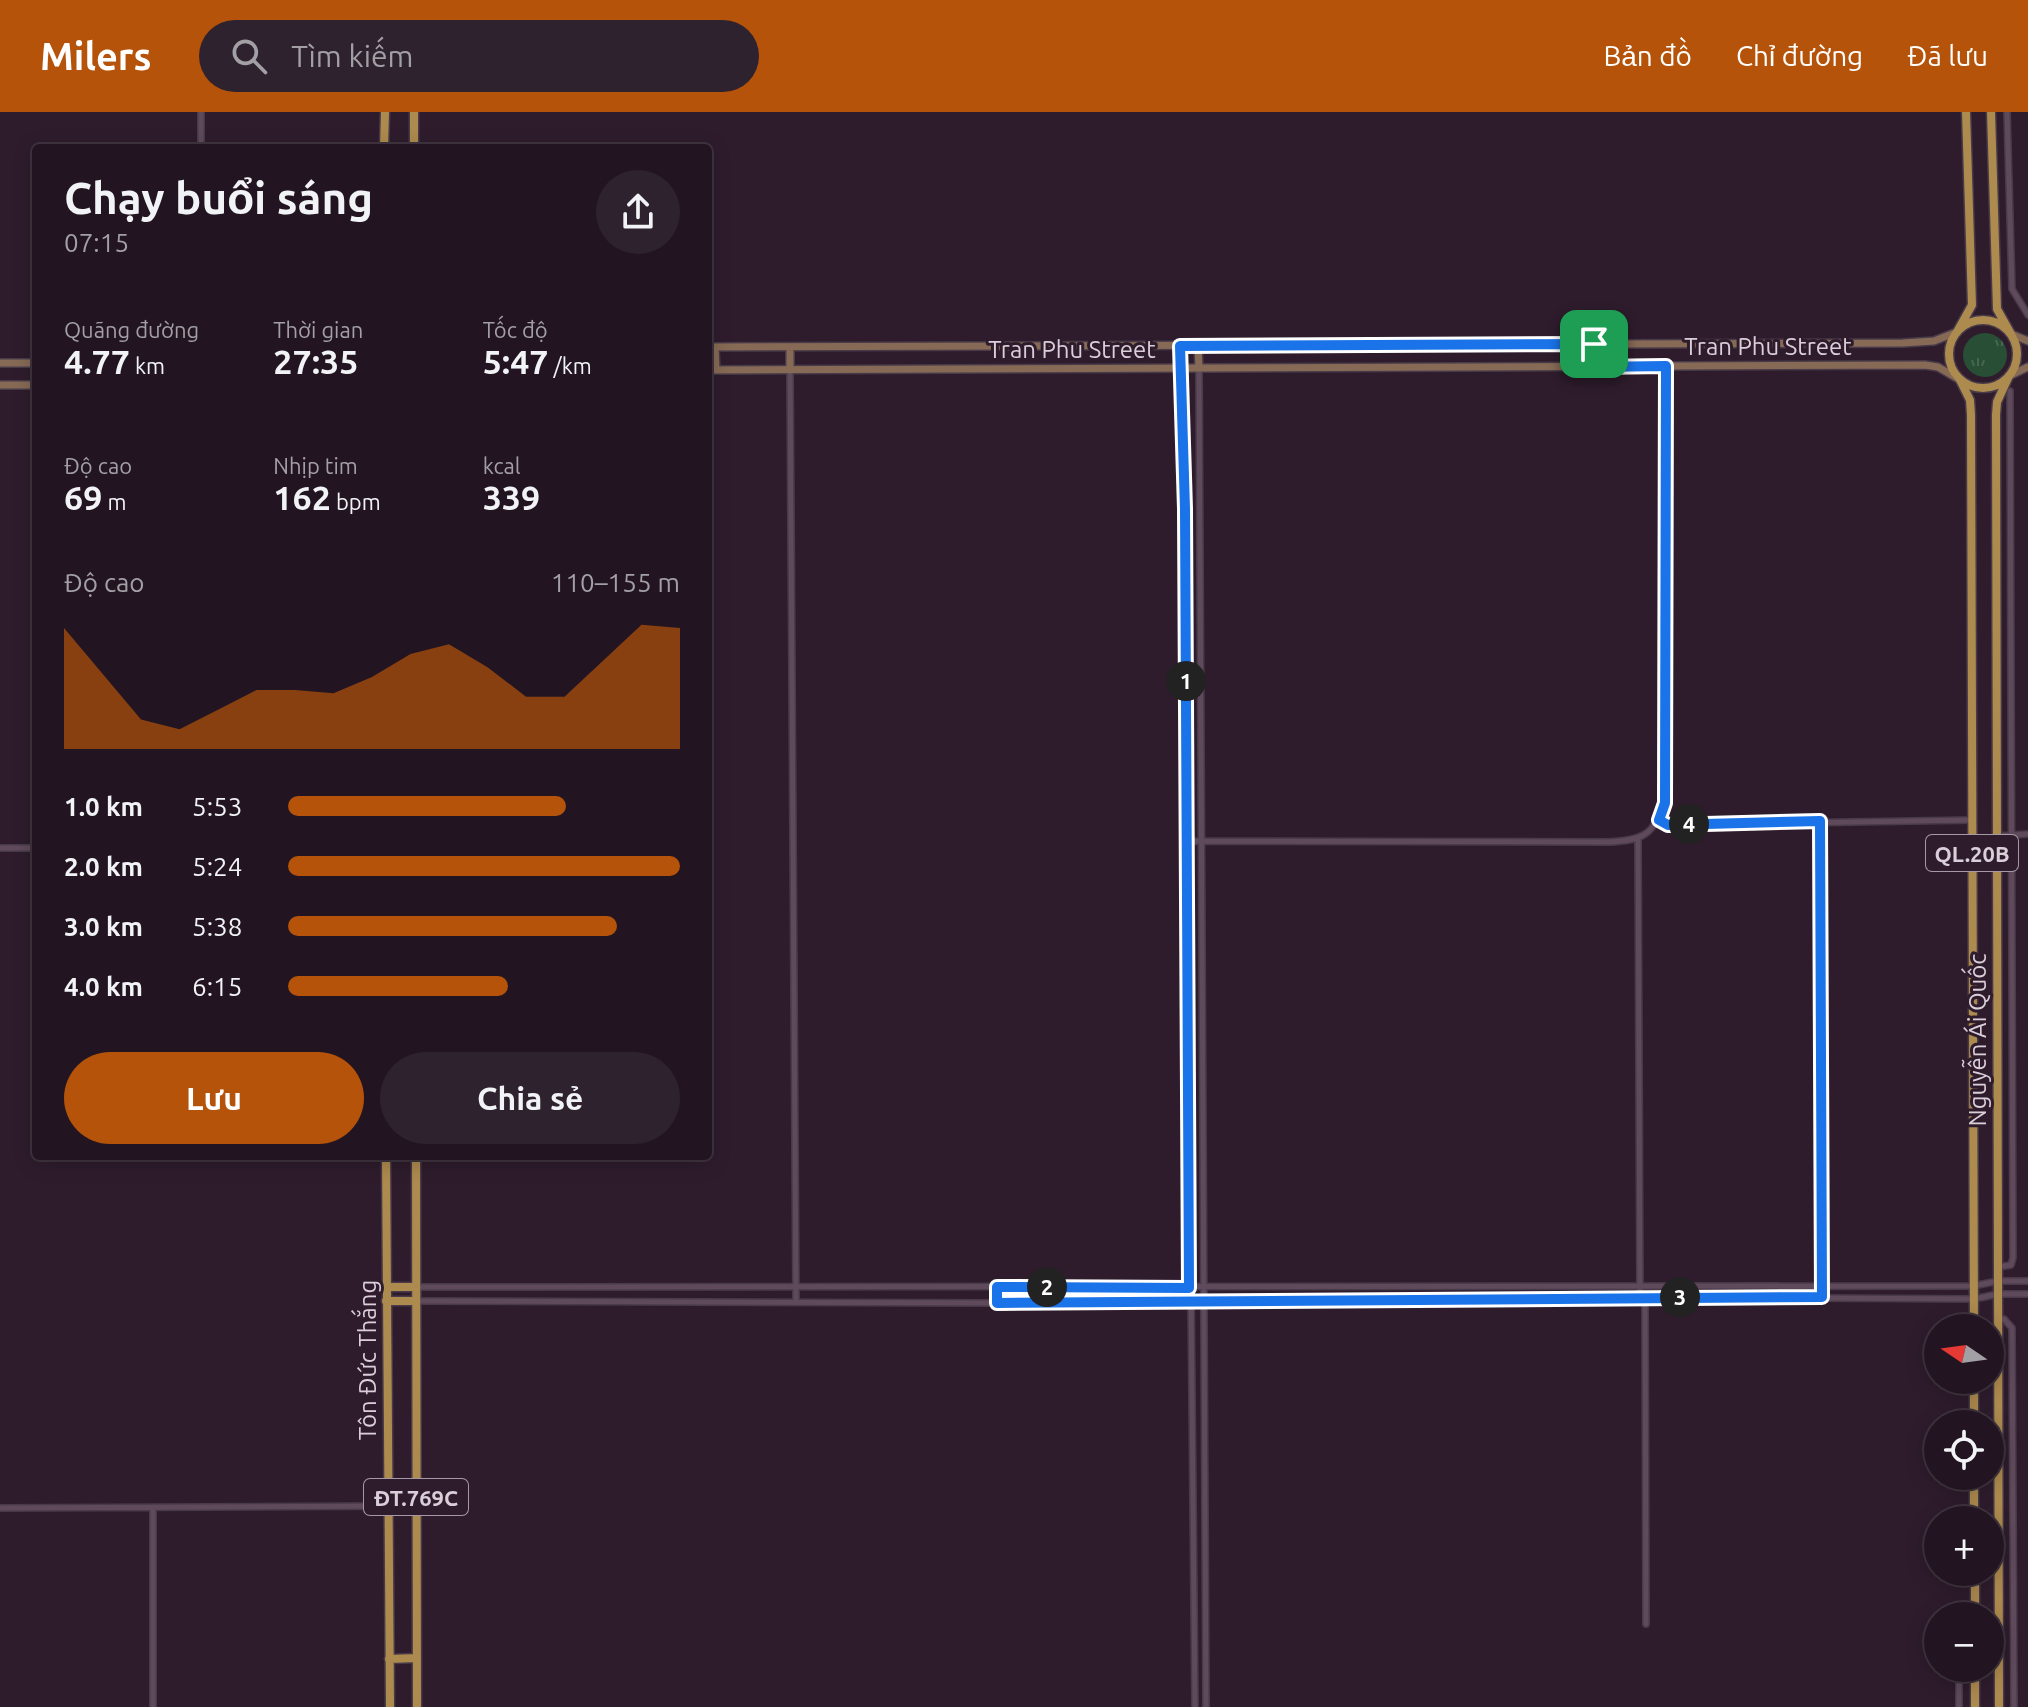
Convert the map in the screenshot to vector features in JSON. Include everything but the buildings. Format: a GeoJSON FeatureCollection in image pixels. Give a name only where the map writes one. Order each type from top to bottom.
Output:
{"type":"FeatureCollection","features":[{"type":"Feature","properties":{"kind":"main road"},"geometry":{"type":"LineString","coordinates":[[384,144],[385,112]]}},
{"type":"Feature","properties":{"kind":"main road"},"geometry":{"type":"LineString","coordinates":[[414,112],[414,144]]}},
{"type":"Feature","properties":{"kind":"main road"},"geometry":{"type":"LineString","coordinates":[[1966,112],[1972,305],[1949,351],[1949,362],[1960,380],[1969,386],[1991,388],[2028,367]]}},
{"type":"Feature","properties":{"kind":"main road"},"geometry":{"type":"LineString","coordinates":[[1991,112],[1997,309],[2011,334],[2017,355],[2009,376]]}},
{"type":"Feature","properties":{"kind":"main road"},"geometry":{"type":"LineString","coordinates":[[1957,332],[1974,321],[1984,320],[1995,322],[2011,334],[2028,341]]}},
{"type":"Feature","properties":{"kind":"main road","name":"Tran Phu Street"},"geometry":{"type":"LineString","coordinates":[[712,347],[1903,343],[1934,341],[1957,332]]}},
{"type":"Feature","properties":{"kind":"main road"},"geometry":{"type":"LineString","coordinates":[[1594,344],[1594,367]]}},
{"type":"Feature","properties":{"kind":"main road"},"geometry":{"type":"LineString","coordinates":[[1180,346],[1182,368]]}},
{"type":"Feature","properties":{"kind":"main road"},"geometry":{"type":"LineString","coordinates":[[1198,346],[1199,368]]}},
{"type":"Feature","properties":{"kind":"main road"},"geometry":{"type":"LineString","coordinates":[[712,347],[712,370]]}},
{"type":"Feature","properties":{"kind":"main road"},"geometry":{"type":"LineString","coordinates":[[790,347],[790,370]]}},
{"type":"Feature","properties":{"kind":"main road"},"geometry":{"type":"LineString","coordinates":[[0,363],[32,363]]}},
{"type":"Feature","properties":{"kind":"main road","name":"Tran Phu Street"},"geometry":{"type":"LineString","coordinates":[[712,370],[1925,365],[1947,371],[1960,380]]}},
{"type":"Feature","properties":{"kind":"main road","name":"Nguyễn Ái Quốc"},"geometry":{"type":"LineString","coordinates":[[1998,1314],[1996,415],[2001,391],[2009,376]]}},
{"type":"Feature","properties":{"kind":"main road","name":"Nguyễn Ái Quốc"},"geometry":{"type":"LineString","coordinates":[[1960,380],[1970,400],[1971,415],[1974,1314]]}},
{"type":"Feature","properties":{"kind":"main road"},"geometry":{"type":"LineString","coordinates":[[0,385],[32,385]]}},
{"type":"Feature","properties":{"kind":"main road","name":"Tôn Đức Thắng"},"geometry":{"type":"LineString","coordinates":[[386,1160],[390,1707]]}},
{"type":"Feature","properties":{"kind":"main road","name":"Tôn Đức Thắng"},"geometry":{"type":"LineString","coordinates":[[416,1160],[417,1707]]}},
{"type":"Feature","properties":{"kind":"main road"},"geometry":{"type":"LineString","coordinates":[[386,1287],[415,1287]]}},
{"type":"Feature","properties":{"kind":"main road"},"geometry":{"type":"LineString","coordinates":[[386,1301],[415,1301]]}},
{"type":"Feature","properties":{"kind":"main road","name":"Nguyễn Ái Quốc"},"geometry":{"type":"LineString","coordinates":[[1998,1394],[1999,1707]]}},
{"type":"Feature","properties":{"kind":"main road"},"geometry":{"type":"LineString","coordinates":[[389,1659],[417,1658]]}},
{"type":"Feature","properties":{"kind":"main road"},"geometry":{"type":"LineString","coordinates":[[1975,1682],[1975,1707]]}},
{"type":"Feature","properties":{"kind":"street"},"geometry":{"type":"LineString","coordinates":[[201,112],[201,144]]}},
{"type":"Feature","properties":{"kind":"street"},"geometry":{"type":"LineString","coordinates":[[2007,112],[2012,289],[2028,315]]}},
{"type":"Feature","properties":{"kind":"street"},"geometry":{"type":"LineString","coordinates":[[1187,841],[1638,840],[1651,829],[1659,820],[1665,791],[1666,366]]}},
{"type":"Feature","properties":{"kind":"street"},"geometry":{"type":"LineString","coordinates":[[1182,368],[1195,1707]]}},
{"type":"Feature","properties":{"kind":"street"},"geometry":{"type":"LineString","coordinates":[[1199,368],[1206,1707]]}},
{"type":"Feature","properties":{"kind":"street"},"geometry":{"type":"LineString","coordinates":[[790,370],[796,1302]]}},
{"type":"Feature","properties":{"kind":"street"},"geometry":{"type":"LineString","coordinates":[[1998,1267],[2011,1265],[2013,1258],[2010,391]]}},
{"type":"Feature","properties":{"kind":"street"},"geometry":{"type":"LineString","coordinates":[[1185,595],[1199,594]]}},
{"type":"Feature","properties":{"kind":"street"},"geometry":{"type":"LineString","coordinates":[[1659,820],[1668,825],[1972,820]]}},
{"type":"Feature","properties":{"kind":"street"},"geometry":{"type":"LineString","coordinates":[[1820,821],[1822,1297]]}},
{"type":"Feature","properties":{"kind":"street"},"geometry":{"type":"LineString","coordinates":[[1997,836],[2028,834]]}},
{"type":"Feature","properties":{"kind":"street"},"geometry":{"type":"LineString","coordinates":[[1638,840],[1640,1287],[1646,1624]]}},
{"type":"Feature","properties":{"kind":"street"},"geometry":{"type":"LineString","coordinates":[[0,848],[32,848]]}},
{"type":"Feature","properties":{"kind":"street"},"geometry":{"type":"LineString","coordinates":[[1188,1059],[1202,1058]]}},
{"type":"Feature","properties":{"kind":"street"},"geometry":{"type":"LineString","coordinates":[[415,1287],[1973,1286],[1998,1281],[2028,1281]]}},
{"type":"Feature","properties":{"kind":"street"},"geometry":{"type":"LineString","coordinates":[[997,1287],[997,1303]]}},
{"type":"Feature","properties":{"kind":"street"},"geometry":{"type":"LineString","coordinates":[[623,1302],[624,1288]]}},
{"type":"Feature","properties":{"kind":"street"},"geometry":{"type":"LineString","coordinates":[[415,1301],[1203,1303],[1642,1297],[1974,1299],[1998,1294],[2028,1294]]}},
{"type":"Feature","properties":{"kind":"street"},"geometry":{"type":"LineString","coordinates":[[2004,1319],[2012,1328],[2014,1707]]}},
{"type":"Feature","properties":{"kind":"street"},"geometry":{"type":"LineString","coordinates":[[0,1508],[387,1506]]}},
{"type":"Feature","properties":{"kind":"street"},"geometry":{"type":"LineString","coordinates":[[153,1508],[153,1707]]}},
{"type":"Feature","properties":{"kind":"street"},"geometry":{"type":"LineString","coordinates":[[1959,1682],[1959,1707]]}},
{"type":"Feature","properties":{"kind":"green space"},"geometry":{"type":"Polygon","coordinates":[[[1985,333],[2000,340],[2007,355],[2000,370],[1985,377],[1970,370],[1963,355],[1970,340],[1985,333]]]}},
{"type":"Feature","properties":{"kind":"route"},"geometry":{"type":"LineString","coordinates":[[1594,344],[1594,367],[1666,366],[1665,803],[1659,820],[1668,825],[1820,821],[1822,1297],[997,1303],[997,1287],[1189,1288],[1185,509],[1180,346],[1594,344]]}}]}
